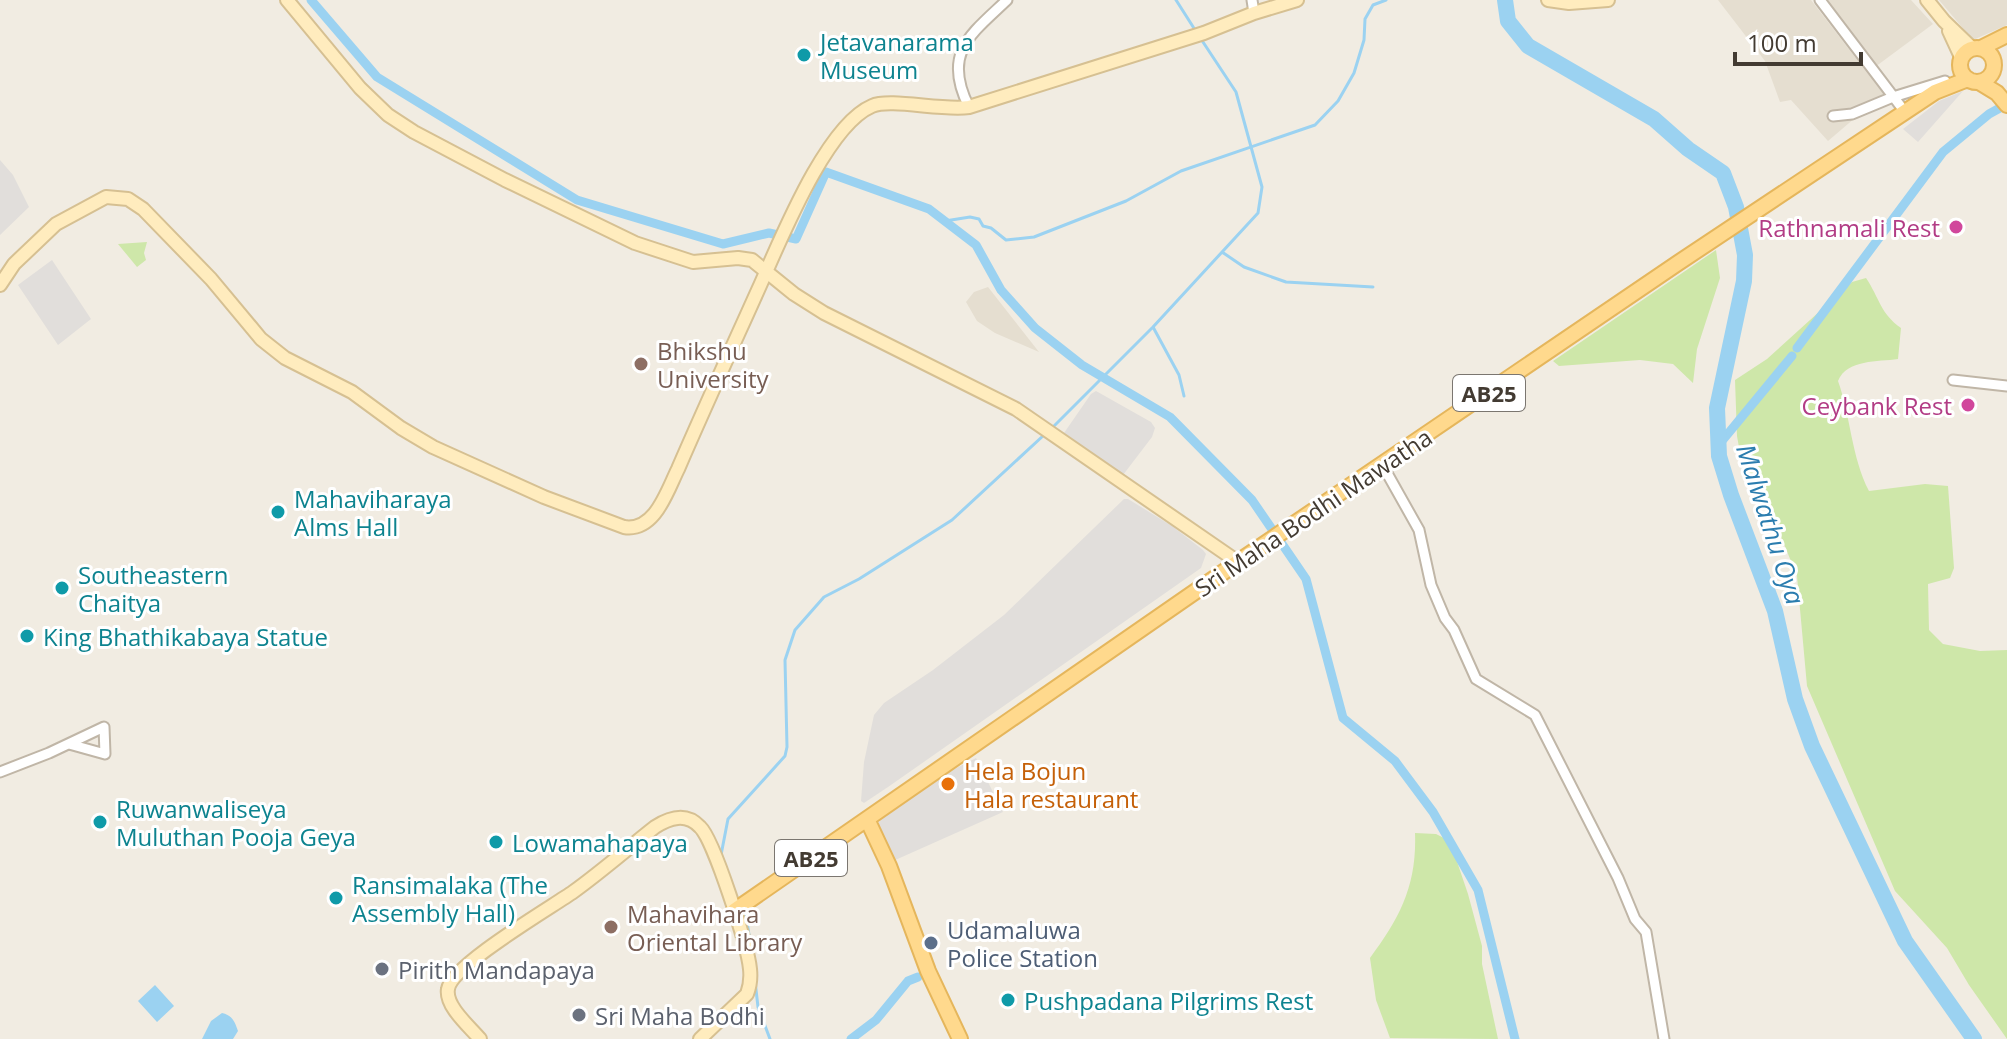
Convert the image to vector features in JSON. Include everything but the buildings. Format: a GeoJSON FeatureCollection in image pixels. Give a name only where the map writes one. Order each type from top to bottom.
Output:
{"type":"FeatureCollection","features":[{"type":"Feature","properties":{"kind":"main road"},"geometry":{"type":"LineString","coordinates":[[287,0],[360,88],[388,115],[414,132],[635,243],[693,262],[745,258],[770,265],[794,294],[824,313],[976,387],[1040,424],[1238,562]]}},
{"type":"Feature","properties":{"kind":"main road"},"geometry":{"type":"LineString","coordinates":[[2,275],[42,235],[69,215],[106,197],[128,199],[143,209],[211,279],[261,339],[285,358],[352,392],[433,447],[544,497],[631,528],[649,521],[662,499],[785,231],[826,155],[860,112],[881,103],[944,109],[969,107],[1204,33],[1253,7],[1297,0]]}},
{"type":"Feature","properties":{"kind":"main road"},"geometry":{"type":"LineString","coordinates":[[1548,0],[1580,3],[1608,0]]}},
{"type":"Feature","properties":{"kind":"main road"},"geometry":{"type":"LineString","coordinates":[[1927,0],[1970,64],[2002,99]]}},
{"type":"Feature","properties":{"kind":"main road"},"geometry":{"type":"LineString","coordinates":[[1970,64],[2007,35]]}},
{"type":"Feature","properties":{"kind":"main road"},"geometry":{"type":"LineString","coordinates":[[1970,64],[1987,78],[2007,43]]}},
{"type":"Feature","properties":{"kind":"main road"},"geometry":{"type":"LineString","coordinates":[[1970,64],[1989,52],[2002,99]]}},
{"type":"Feature","properties":{"kind":"main road","name":"Sri Maha Bodhi Mawatha"},"geometry":{"type":"LineString","coordinates":[[734,911],[1238,562],[1905,112],[1970,64]]}},
{"type":"Feature","properties":{"kind":"main road"},"geometry":{"type":"LineString","coordinates":[[480,1039],[449,1001],[447,990],[452,979],[667,819],[676,817],[692,821],[705,833],[748,957],[750,986],[741,1001],[700,1039]]}},
{"type":"Feature","properties":{"kind":"main road"},"geometry":{"type":"LineString","coordinates":[[867,819],[889,866],[928,971],[960,1039]]}},
{"type":"Feature","properties":{"kind":"street"},"geometry":{"type":"LineString","coordinates":[[969,107],[958,78],[958,59],[970,35],[1007,0]]}},
{"type":"Feature","properties":{"kind":"street"},"geometry":{"type":"LineString","coordinates":[[1820,0],[1905,112]]}},
{"type":"Feature","properties":{"kind":"street"},"geometry":{"type":"LineString","coordinates":[[1833,116],[1852,114],[1893,97],[1940,87]]}},
{"type":"Feature","properties":{"kind":"street"},"geometry":{"type":"LineString","coordinates":[[1953,380],[2007,386]]}},
{"type":"Feature","properties":{"kind":"street"},"geometry":{"type":"LineString","coordinates":[[1383,466],[1419,530],[1431,585],[1476,679],[1535,715],[1618,878],[1635,919],[1646,932],[1664,1039]]}},
{"type":"Feature","properties":{"kind":"street"},"geometry":{"type":"LineString","coordinates":[[0,772],[69,744]]}},
{"type":"Feature","properties":{"kind":"shaded area"},"geometry":{"type":"Polygon","coordinates":[[[1718,0],[1811,0],[1885,96],[1876,100],[1828,141],[1791,100],[1780,102],[1765,61],[1718,0]]]}},
{"type":"Feature","properties":{"kind":"shaded area"},"geometry":{"type":"Polygon","coordinates":[[[1825,0],[1911,0],[1933,24],[1875,67],[1825,0]]]}},
{"type":"Feature","properties":{"kind":"shaded area"},"geometry":{"type":"Polygon","coordinates":[[[1939,0],[2007,0],[2007,25],[1973,40],[1939,0]]]}},
{"type":"Feature","properties":{"kind":"shaded area"},"geometry":{"type":"Polygon","coordinates":[[[1963,91],[1918,142],[1903,129],[1939,101],[1963,91]]]}},
{"type":"Feature","properties":{"kind":"shaded area"},"geometry":{"type":"Polygon","coordinates":[[[0,160],[13,175],[29,207],[0,235],[0,160]]]}},
{"type":"Feature","properties":{"kind":"shaded area"},"geometry":{"type":"Polygon","coordinates":[[[52,260],[91,319],[58,345],[18,285],[52,260]]]}},
{"type":"Feature","properties":{"kind":"shaded area"},"geometry":{"type":"Polygon","coordinates":[[[988,287],[1039,352],[995,333],[977,321],[966,302],[974,292],[988,287]]]}},
{"type":"Feature","properties":{"kind":"shaded area"},"geometry":{"type":"Polygon","coordinates":[[[1096,391],[1151,422],[1155,428],[1152,437],[1123,475],[1064,433],[1096,391]]]}},
{"type":"Feature","properties":{"kind":"shaded area"},"geometry":{"type":"Polygon","coordinates":[[[1124,499],[1172,526],[1203,550],[1206,554],[1201,568],[888,787],[864,803],[861,801],[864,762],[874,715],[884,703],[1004,615],[1124,499]]]}},
{"type":"Feature","properties":{"kind":"shaded area"},"geometry":{"type":"Polygon","coordinates":[[[976,758],[1003,812],[893,861],[877,826],[883,815],[945,774],[976,758]]]}},
{"type":"Feature","properties":{"kind":"green space"},"geometry":{"type":"Polygon","coordinates":[[[147,242],[146,260],[137,267],[118,244],[147,242]]]}},
{"type":"Feature","properties":{"kind":"green space"},"geometry":{"type":"Polygon","coordinates":[[[1716,250],[1720,278],[1697,349],[1693,383],[1673,364],[1640,360],[1559,366],[1553,361],[1716,250]]]}},
{"type":"Feature","properties":{"kind":"green space"},"geometry":{"type":"Polygon","coordinates":[[[1866,278],[1884,311],[1901,328],[1898,359],[1856,365],[1842,374],[1838,381],[1863,478],[1869,491],[1925,484],[1948,486],[1954,568],[1950,578],[1928,584],[1929,630],[1943,644],[1980,651],[2007,650],[2007,1039],[1947,948],[1895,891],[1807,686],[1797,576],[1775,522],[1743,470],[1737,436],[1735,380],[1767,359],[1852,282],[1866,278]]]}},
{"type":"Feature","properties":{"kind":"green space"},"geometry":{"type":"Polygon","coordinates":[[[1415,833],[1436,834],[1450,841],[1482,946],[1482,964],[1498,1039],[1390,1038],[1376,1000],[1370,958],[1398,915],[1410,885],[1415,833]]]}},
{"type":"Feature","properties":{"kind":"water"},"geometry":{"type":"Polygon","coordinates":[[[155,985],[174,1006],[157,1022],[138,1001],[155,985]]]}},
{"type":"Feature","properties":{"kind":"water"},"geometry":{"type":"Polygon","coordinates":[[[222,1013],[231,1017],[236,1025],[238,1031],[233,1039],[202,1039],[211,1021],[222,1013]]]}},
{"type":"Feature","properties":{"kind":"waterway"},"geometry":{"type":"LineString","coordinates":[[311,0],[377,77],[577,200],[723,244],[769,233],[796,239],[826,172],[929,209],[976,245],[1001,290],[1035,328],[1082,365],[1170,417],[1252,500],[1306,579],[1343,718],[1395,761],[1433,812],[1478,890],[1515,1039]]}},
{"type":"Feature","properties":{"kind":"waterway"},"geometry":{"type":"LineString","coordinates":[[1176,0],[1197,33]]}},
{"type":"Feature","properties":{"kind":"waterway"},"geometry":{"type":"LineString","coordinates":[[945,221],[970,217],[979,219],[983,226],[991,228],[1006,240],[1034,237],[1126,201],[1181,171],[1315,125],[1338,101],[1354,73],[1364,40],[1365,19],[1373,5],[1386,0]]}},
{"type":"Feature","properties":{"kind":"waterway","name":"Malwathu Oya"},"geometry":{"type":"LineString","coordinates":[[1505,0],[1508,21],[1528,46],[1654,119],[1688,149],[1723,173],[1736,207],[1745,255],[1744,281],[1717,408],[1719,456],[1775,611],[1795,699],[1812,746],[1905,941],[1974,1039]]}},
{"type":"Feature","properties":{"kind":"waterway"},"geometry":{"type":"LineString","coordinates":[[1050,430],[1153,327],[1258,213],[1262,187],[1236,92],[1201,39]]}},
{"type":"Feature","properties":{"kind":"waterway"},"geometry":{"type":"LineString","coordinates":[[1797,348],[1943,152],[1989,114],[2007,104]]}},
{"type":"Feature","properties":{"kind":"waterway"},"geometry":{"type":"LineString","coordinates":[[1222,252],[1244,267],[1286,282],[1373,287]]}},
{"type":"Feature","properties":{"kind":"waterway"},"geometry":{"type":"LineString","coordinates":[[1153,327],[1179,375],[1184,396]]}},
{"type":"Feature","properties":{"kind":"waterway"},"geometry":{"type":"LineString","coordinates":[[1717,447],[1792,356]]}},
{"type":"Feature","properties":{"kind":"waterway"},"geometry":{"type":"LineString","coordinates":[[721,855],[728,819],[785,756],[785,660],[795,630],[824,597],[859,579],[952,520],[1044,435]]}},
{"type":"Feature","properties":{"kind":"waterway"},"geometry":{"type":"LineString","coordinates":[[743,911],[750,942]]}},
{"type":"Feature","properties":{"kind":"waterway"},"geometry":{"type":"LineString","coordinates":[[851,1039],[876,1020],[908,981],[918,977]]}},
{"type":"Feature","properties":{"kind":"waterway"},"geometry":{"type":"LineString","coordinates":[[755,981],[758,1007],[770,1039]]}},
{"type":"Feature","properties":{"kind":"place","name":"Jetavanarama Museum"},"geometry":{"type":"Point","coordinates":[804,55]}},
{"type":"Feature","properties":{"kind":"place","name":"Rathnamali Rest"},"geometry":{"type":"Point","coordinates":[1956,227]}},
{"type":"Feature","properties":{"kind":"place","name":"Bhikshu University"},"geometry":{"type":"Point","coordinates":[641,364]}},
{"type":"Feature","properties":{"kind":"place","name":"Ceybank Rest"},"geometry":{"type":"Point","coordinates":[1968,405]}},
{"type":"Feature","properties":{"kind":"place","name":"Mahaviharaya Alms Hall"},"geometry":{"type":"Point","coordinates":[278,512]}},
{"type":"Feature","properties":{"kind":"place","name":"Southeastern Chaitya"},"geometry":{"type":"Point","coordinates":[62,588]}},
{"type":"Feature","properties":{"kind":"place","name":"King Bhathikabaya Statue"},"geometry":{"type":"Point","coordinates":[27,636]}},
{"type":"Feature","properties":{"kind":"place","name":"Hela Bojun Hala restaurant"},"geometry":{"type":"Point","coordinates":[948,784]}},
{"type":"Feature","properties":{"kind":"place","name":"Ruwanwaliseya Muluthan Pooja Geya"},"geometry":{"type":"Point","coordinates":[100,822]}},
{"type":"Feature","properties":{"kind":"place","name":"Lowamahapaya"},"geometry":{"type":"Point","coordinates":[496,842]}},
{"type":"Feature","properties":{"kind":"place","name":"Ransimalaka (The Assembly Hall)"},"geometry":{"type":"Point","coordinates":[336,898]}},
{"type":"Feature","properties":{"kind":"place","name":"Mahavihara Oriental Library"},"geometry":{"type":"Point","coordinates":[611,927]}},
{"type":"Feature","properties":{"kind":"place","name":"Udamaluwa Police Station"},"geometry":{"type":"Point","coordinates":[931,943]}},
{"type":"Feature","properties":{"kind":"place","name":"Pirith Mandapaya"},"geometry":{"type":"Point","coordinates":[382,969]}},
{"type":"Feature","properties":{"kind":"place","name":"Pushpadana Pilgrims Rest"},"geometry":{"type":"Point","coordinates":[1008,1000]}},
{"type":"Feature","properties":{"kind":"place","name":"Sri Maha Bodhi"},"geometry":{"type":"Point","coordinates":[579,1015]}}]}
